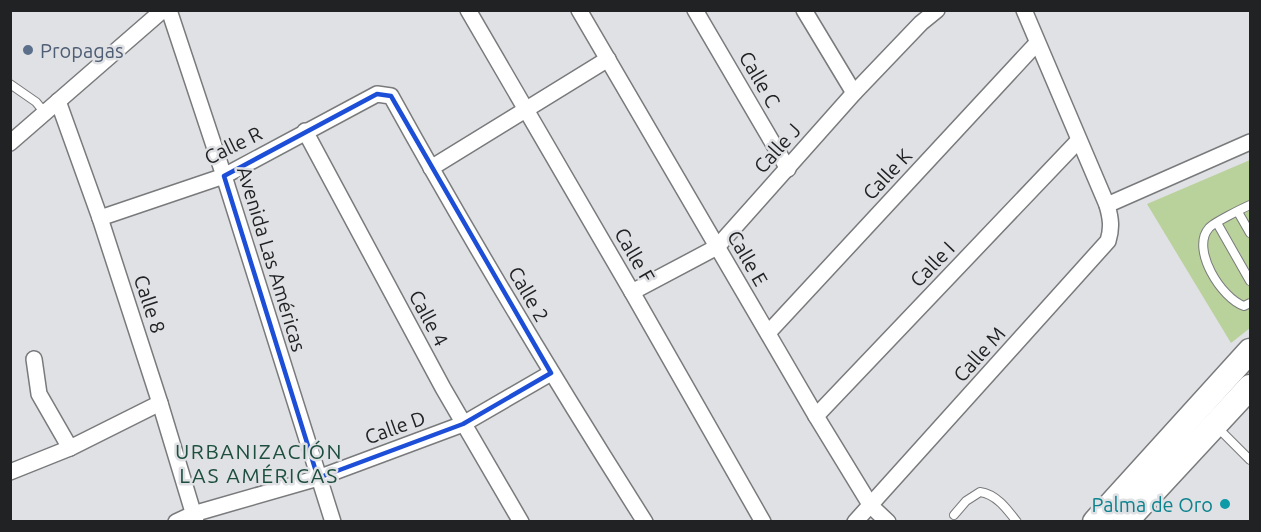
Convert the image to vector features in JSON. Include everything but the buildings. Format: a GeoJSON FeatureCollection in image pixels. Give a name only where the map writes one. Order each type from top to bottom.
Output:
{"type":"FeatureCollection","features":[{"type":"Feature","properties":{"kind":"main road"},"geometry":{"type":"LineString","coordinates":[[1095,522],[1251,351]]}},
{"type":"Feature","properties":{"kind":"main road"},"geometry":{"type":"LineString","coordinates":[[1125,522],[1251,387]]}},
{"type":"Feature","properties":{"kind":"street"},"geometry":{"type":"LineString","coordinates":[[10,143],[163,10]]}},
{"type":"Feature","properties":{"kind":"street","name":"Avenida Las Américas"},"geometry":{"type":"LineString","coordinates":[[169,10],[333,522]]}},
{"type":"Feature","properties":{"kind":"street","name":"Calle F"},"geometry":{"type":"LineString","coordinates":[[468,10],[763,522]]}},
{"type":"Feature","properties":{"kind":"street","name":"Calle E"},"geometry":{"type":"LineString","coordinates":[[579,10],[816,416],[871,506],[888,522]]}},
{"type":"Feature","properties":{"kind":"street","name":"Calle C"},"geometry":{"type":"LineString","coordinates":[[695,10],[788,169]]}},
{"type":"Feature","properties":{"kind":"street"},"geometry":{"type":"LineString","coordinates":[[804,10],[854,93]]}},
{"type":"Feature","properties":{"kind":"street","name":"Calle J"},"geometry":{"type":"LineString","coordinates":[[632,292],[717,246],[788,169],[918,17],[937,10]]}},
{"type":"Feature","properties":{"kind":"street","name":"Calle M"},"geometry":{"type":"LineString","coordinates":[[855,522],[1108,241],[1111,219],[1107,205],[1024,10]]}},
{"type":"Feature","properties":{"kind":"street","name":"Calle K"},"geometry":{"type":"LineString","coordinates":[[768,333],[1037,43]]}},
{"type":"Feature","properties":{"kind":"street"},"geometry":{"type":"LineString","coordinates":[[431,168],[608,59]]}},
{"type":"Feature","properties":{"kind":"street","name":"Calle R"},"geometry":{"type":"LineString","coordinates":[[100,218],[224,176],[377,94]]}},
{"type":"Feature","properties":{"kind":"street","name":"Calle 2"},"geometry":{"type":"LineString","coordinates":[[377,94],[391,96],[551,373],[645,522]]}},
{"type":"Feature","properties":{"kind":"street","name":"Calle 8"},"geometry":{"type":"LineString","coordinates":[[58,101],[100,218],[160,403],[194,518]]}},
{"type":"Feature","properties":{"kind":"street","name":"Calle 4"},"geometry":{"type":"LineString","coordinates":[[305,131],[463,424],[521,522]]}},
{"type":"Feature","properties":{"kind":"street","name":"Calle I"},"geometry":{"type":"LineString","coordinates":[[816,416],[1078,141]]}},
{"type":"Feature","properties":{"kind":"street"},"geometry":{"type":"LineString","coordinates":[[1107,205],[1251,142]]}},
{"type":"Feature","properties":{"kind":"street"},"geometry":{"type":"LineString","coordinates":[[34,359],[39,394],[70,448]]}},
{"type":"Feature","properties":{"kind":"street","name":"Calle D"},"geometry":{"type":"LineString","coordinates":[[176,522],[318,478],[463,424],[551,373]]}},
{"type":"Feature","properties":{"kind":"street"},"geometry":{"type":"LineString","coordinates":[[10,472],[70,448],[160,403]]}},
{"type":"Feature","properties":{"kind":"lane"},"geometry":{"type":"LineString","coordinates":[[10,84],[36,102],[45,112]]}},
{"type":"Feature","properties":{"kind":"lane"},"geometry":{"type":"LineString","coordinates":[[1251,205],[1209,228],[1202,243],[1203,256],[1220,285],[1236,304],[1244,306],[1251,303]]}},
{"type":"Feature","properties":{"kind":"lane"},"geometry":{"type":"LineString","coordinates":[[1238,212],[1251,233]]}},
{"type":"Feature","properties":{"kind":"lane"},"geometry":{"type":"LineString","coordinates":[[1217,224],[1251,281]]}},
{"type":"Feature","properties":{"kind":"lane"},"geometry":{"type":"LineString","coordinates":[[1216,426],[1250,460]]}},
{"type":"Feature","properties":{"kind":"lane"},"geometry":{"type":"LineString","coordinates":[[954,515],[966,501],[980,492],[990,493],[1017,522]]}},
{"type":"Feature","properties":{"kind":"highlighted area"},"geometry":{"type":"Polygon","coordinates":[[[377,94],[391,96],[551,373],[463,424],[318,478],[224,176],[377,94]]]}},
{"type":"Feature","properties":{"kind":"green space"},"geometry":{"type":"Polygon","coordinates":[[[1250,160],[1250,328],[1231,343],[1147,204],[1250,160]]]}},
{"type":"Feature","properties":{"kind":"place","name":"Propagas"},"geometry":{"type":"Point","coordinates":[28,50]}},
{"type":"Feature","properties":{"kind":"place","name":"Palma de Oro"},"geometry":{"type":"Point","coordinates":[1225,504]}},
{"type":"Feature","properties":{"kind":"district","name":"URBANIZACIÓN LAS AMÉRICAS"},"geometry":{"type":"Point","coordinates":[259,463]}}]}
